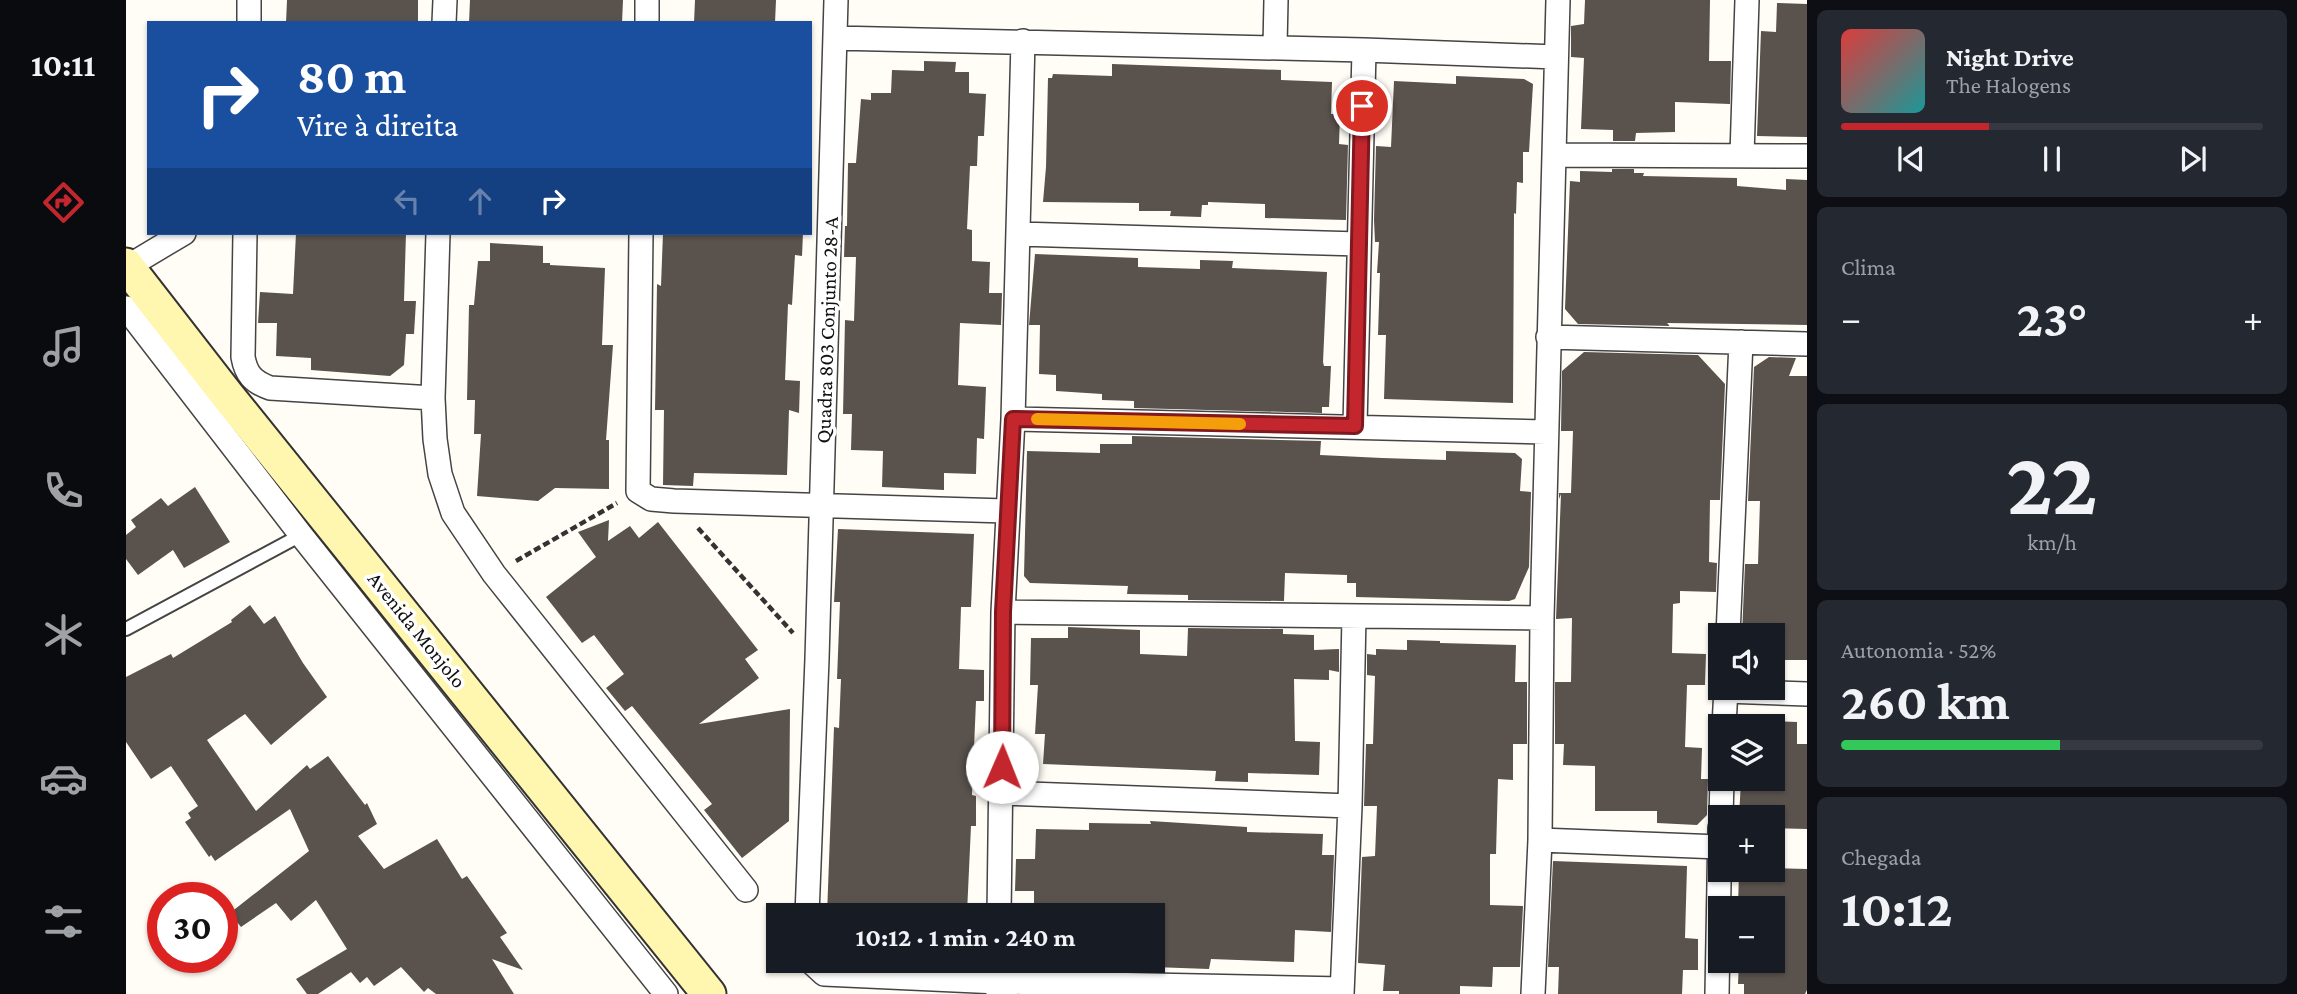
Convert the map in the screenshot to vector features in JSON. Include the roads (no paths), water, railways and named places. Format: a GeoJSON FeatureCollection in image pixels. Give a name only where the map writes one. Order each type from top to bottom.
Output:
{"type":"FeatureCollection","features":[{"type":"Feature","properties":{"kind":"street"},"geometry":{"type":"LineString","coordinates":[[249,0],[249,21]]}},
{"type":"Feature","properties":{"kind":"street"},"geometry":{"type":"LineString","coordinates":[[444,21],[445,0]]}},
{"type":"Feature","properties":{"kind":"street"},"geometry":{"type":"LineString","coordinates":[[647,0],[647,21]]}},
{"type":"Feature","properties":{"kind":"street","name":"Quadra 803 Conjunto 28-A"},"geometry":{"type":"LineString","coordinates":[[807,903],[836,0]]}},
{"type":"Feature","properties":{"kind":"street"},"geometry":{"type":"LineString","coordinates":[[1275,46],[1276,0]]}},
{"type":"Feature","properties":{"kind":"street"},"geometry":{"type":"LineString","coordinates":[[1534,994],[1540,840],[1548,337],[1558,0]]}},
{"type":"Feature","properties":{"kind":"street"},"geometry":{"type":"LineString","coordinates":[[1742,155],[1747,0]]}},
{"type":"Feature","properties":{"kind":"street"},"geometry":{"type":"LineString","coordinates":[[835,38],[1275,46],[1556,57]]}},
{"type":"Feature","properties":{"kind":"street"},"geometry":{"type":"LineString","coordinates":[[999,903],[1003,612],[1006,511],[1013,419],[1023,41]]}},
{"type":"Feature","properties":{"kind":"street"},"geometry":{"type":"LineString","coordinates":[[1355,426],[1364,50]]}},
{"type":"Feature","properties":{"kind":"street"},"geometry":{"type":"LineString","coordinates":[[1554,155],[1807,156]]}},
{"type":"Feature","properties":{"kind":"street"},"geometry":{"type":"LineString","coordinates":[[1019,234],[1359,244]]}},
{"type":"Feature","properties":{"kind":"street"},"geometry":{"type":"LineString","coordinates":[[127,266],[181,235]]}},
{"type":"Feature","properties":{"kind":"street"},"geometry":{"type":"LineString","coordinates":[[245,235],[243,357],[245,370],[252,378],[270,388],[433,398]]}},
{"type":"Feature","properties":{"kind":"street"},"geometry":{"type":"LineString","coordinates":[[438,235],[433,398],[440,474],[453,513],[494,574],[747,890]]}},
{"type":"Feature","properties":{"kind":"street"},"geometry":{"type":"LineString","coordinates":[[640,235],[638,491],[651,499],[674,501],[1006,511]]}},
{"type":"Feature","properties":{"kind":"street","name":"Avenida Monjolo"},"geometry":{"type":"LineString","coordinates":[[127,266],[235,405],[709,994]]}},
{"type":"Feature","properties":{"kind":"street"},"geometry":{"type":"LineString","coordinates":[[126,308],[301,535],[666,994]]}},
{"type":"Feature","properties":{"kind":"street"},"geometry":{"type":"LineString","coordinates":[[1548,337],[1807,344]]}},
{"type":"Feature","properties":{"kind":"street"},"geometry":{"type":"LineString","coordinates":[[1729,623],[1741,342]]}},
{"type":"Feature","properties":{"kind":"street"},"geometry":{"type":"LineString","coordinates":[[1013,419],[1546,432]]}},
{"type":"Feature","properties":{"kind":"street"},"geometry":{"type":"LineString","coordinates":[[1003,612],[1542,618]]}},
{"type":"Feature","properties":{"kind":"street"},"geometry":{"type":"LineString","coordinates":[[823,973],[1342,992],[1354,616]]}},
{"type":"Feature","properties":{"kind":"street"},"geometry":{"type":"LineString","coordinates":[[1785,693],[1807,694]]}},
{"type":"Feature","properties":{"kind":"street"},"geometry":{"type":"LineString","coordinates":[[1002,793],[1350,806]]}},
{"type":"Feature","properties":{"kind":"street"},"geometry":{"type":"LineString","coordinates":[[1540,840],[1708,847]]}},
{"type":"Feature","properties":{"kind":"street"},"geometry":{"type":"LineString","coordinates":[[1717,994],[1719,882]]}},
{"type":"Feature","properties":{"kind":"lane"},"geometry":{"type":"LineString","coordinates":[[126,629],[301,535]]}}]}
